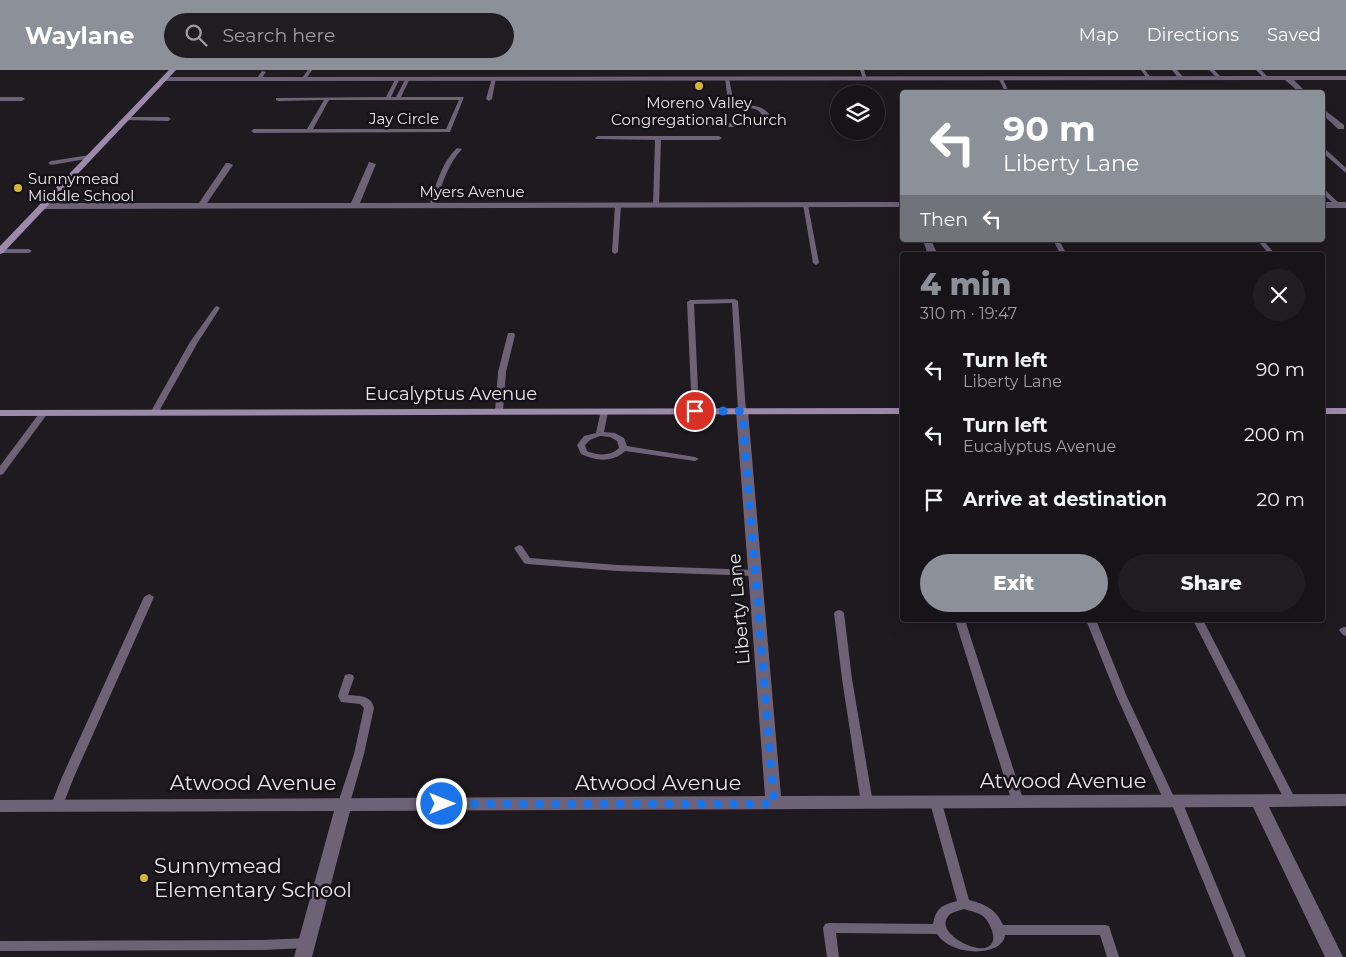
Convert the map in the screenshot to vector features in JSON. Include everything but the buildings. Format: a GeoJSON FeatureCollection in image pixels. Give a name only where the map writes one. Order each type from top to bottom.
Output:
{"type":"FeatureCollection","features":[{"type":"Feature","properties":{"kind":"street"},"geometry":{"type":"LineString","coordinates":[[0,251],[173,70]]}},
{"type":"Feature","properties":{"kind":"street"},"geometry":{"type":"LineString","coordinates":[[164,79],[259,78],[272,82],[304,78],[1346,78]]}},
{"type":"Feature","properties":{"kind":"street"},"geometry":{"type":"LineString","coordinates":[[1287,78],[1301,90]]}},
{"type":"Feature","properties":{"kind":"street"},"geometry":{"type":"LineString","coordinates":[[1325,112],[1342,126]]}},
{"type":"Feature","properties":{"kind":"street"},"geometry":{"type":"LineString","coordinates":[[354,206],[372,164]]}},
{"type":"Feature","properties":{"kind":"street"},"geometry":{"type":"LineString","coordinates":[[201,206],[229,165]]}},
{"type":"Feature","properties":{"kind":"street","name":"Myers Avenue"},"geometry":{"type":"LineString","coordinates":[[42,206],[900,205]]}},
{"type":"Feature","properties":{"kind":"street"},"geometry":{"type":"LineString","coordinates":[[1325,205],[1342,205]]}},
{"type":"Feature","properties":{"kind":"street","name":"Liberty Lane"},"geometry":{"type":"LineString","coordinates":[[742,411],[774,804]]}},
{"type":"Feature","properties":{"kind":"street","name":"Eucalyptus Avenue"},"geometry":{"type":"LineString","coordinates":[[0,413],[900,411]]}},
{"type":"Feature","properties":{"kind":"street"},"geometry":{"type":"LineString","coordinates":[[1325,411],[1346,411]]}},
{"type":"Feature","properties":{"kind":"street"},"geometry":{"type":"LineString","coordinates":[[1258,800],[1334,957]]}},
{"type":"Feature","properties":{"kind":"street","name":"Atwood Avenue"},"geometry":{"type":"LineString","coordinates":[[0,806],[1346,800]]}},
{"type":"Feature","properties":{"kind":"street"},"geometry":{"type":"LineString","coordinates":[[305,950],[344,803]]}},
{"type":"Feature","properties":{"kind":"lane"},"geometry":{"type":"LineString","coordinates":[[304,78],[310,70]]}},
{"type":"Feature","properties":{"kind":"lane"},"geometry":{"type":"LineString","coordinates":[[862,70],[865,78]]}},
{"type":"Feature","properties":{"kind":"lane"},"geometry":{"type":"LineString","coordinates":[[1143,70],[1150,79]]}},
{"type":"Feature","properties":{"kind":"lane"},"geometry":{"type":"LineString","coordinates":[[1174,70],[1182,79]]}},
{"type":"Feature","properties":{"kind":"lane"},"geometry":{"type":"LineString","coordinates":[[1211,70],[1220,78]]}},
{"type":"Feature","properties":{"kind":"lane"},"geometry":{"type":"LineString","coordinates":[[1258,70],[1267,78]]}},
{"type":"Feature","properties":{"kind":"lane"},"geometry":{"type":"LineString","coordinates":[[259,78],[264,72]]}},
{"type":"Feature","properties":{"kind":"lane"},"geometry":{"type":"LineString","coordinates":[[387,99],[398,78]]}},
{"type":"Feature","properties":{"kind":"lane"},"geometry":{"type":"LineString","coordinates":[[397,99],[408,78]]}},
{"type":"Feature","properties":{"kind":"lane"},"geometry":{"type":"LineString","coordinates":[[489,99],[494,78]]}},
{"type":"Feature","properties":{"kind":"lane"},"geometry":{"type":"LineString","coordinates":[[694,126],[760,125],[767,123],[766,114],[760,108],[733,103],[730,100],[727,78]]}},
{"type":"Feature","properties":{"kind":"lane"},"geometry":{"type":"LineString","coordinates":[[1000,78],[1006,90]]}},
{"type":"Feature","properties":{"kind":"lane","name":"Jay Circle"},"geometry":{"type":"LineString","coordinates":[[254,131],[448,131],[462,98],[278,98]]}},
{"type":"Feature","properties":{"kind":"lane"},"geometry":{"type":"LineString","coordinates":[[310,131],[327,98]]}},
{"type":"Feature","properties":{"kind":"lane"},"geometry":{"type":"LineString","coordinates":[[0,99],[22,99]]}},
{"type":"Feature","properties":{"kind":"lane"},"geometry":{"type":"LineString","coordinates":[[126,119],[168,119]]}},
{"type":"Feature","properties":{"kind":"lane"},"geometry":{"type":"LineString","coordinates":[[598,138],[718,138]]}},
{"type":"Feature","properties":{"kind":"lane"},"geometry":{"type":"LineString","coordinates":[[656,206],[658,138]]}},
{"type":"Feature","properties":{"kind":"lane"},"geometry":{"type":"LineString","coordinates":[[432,206],[448,163],[453,153],[459,149]]}},
{"type":"Feature","properties":{"kind":"lane"},"geometry":{"type":"LineString","coordinates":[[1325,151],[1346,171]]}},
{"type":"Feature","properties":{"kind":"lane"},"geometry":{"type":"LineString","coordinates":[[51,163],[90,156]]}},
{"type":"Feature","properties":{"kind":"lane"},"geometry":{"type":"LineString","coordinates":[[1325,191],[1342,205]]}},
{"type":"Feature","properties":{"kind":"lane"},"geometry":{"type":"LineString","coordinates":[[805,205],[816,263]]}},
{"type":"Feature","properties":{"kind":"lane"},"geometry":{"type":"LineString","coordinates":[[614,252],[618,206]]}},
{"type":"Feature","properties":{"kind":"lane"},"geometry":{"type":"LineString","coordinates":[[1262,242],[1270,252]]}},
{"type":"Feature","properties":{"kind":"lane"},"geometry":{"type":"LineString","coordinates":[[0,251],[29,251]]}},
{"type":"Feature","properties":{"kind":"lane"},"geometry":{"type":"LineString","coordinates":[[695,411],[690,302],[726,301],[735,301],[742,411]]}},
{"type":"Feature","properties":{"kind":"lane"},"geometry":{"type":"LineString","coordinates":[[154,413],[194,342],[217,308]]}},
{"type":"Feature","properties":{"kind":"lane"},"geometry":{"type":"LineString","coordinates":[[499,412],[502,372],[510,335]]}},
{"type":"Feature","properties":{"kind":"lane"},"geometry":{"type":"LineString","coordinates":[[600,434],[604,412]]}},
{"type":"Feature","properties":{"kind":"lane"},"geometry":{"type":"LineString","coordinates":[[0,472],[44,413]]}},
{"type":"Feature","properties":{"kind":"lane"},"geometry":{"type":"LineString","coordinates":[[623,448],[623,444],[618,438],[600,434],[583,441],[581,445],[584,452],[595,457],[616,454],[623,448],[695,459]]}},
{"type":"Feature","properties":{"kind":"lane"},"geometry":{"type":"LineString","coordinates":[[519,548],[527,560],[617,568],[755,572]]}},
{"type":"Feature","properties":{"kind":"lane"},"geometry":{"type":"LineString","coordinates":[[57,806],[68,777],[149,597]]}},
{"type":"Feature","properties":{"kind":"lane"},"geometry":{"type":"LineString","coordinates":[[839,613],[847,679],[867,803]]}},
{"type":"Feature","properties":{"kind":"lane"},"geometry":{"type":"LineString","coordinates":[[961,622],[1018,802]]}},
{"type":"Feature","properties":{"kind":"lane"},"geometry":{"type":"LineString","coordinates":[[1092,622],[1122,697],[1173,801],[1240,957]]}},
{"type":"Feature","properties":{"kind":"lane"},"geometry":{"type":"LineString","coordinates":[[1199,622],[1290,800]]}},
{"type":"Feature","properties":{"kind":"lane"},"geometry":{"type":"LineString","coordinates":[[344,803],[359,754],[369,708],[364,700],[345,699],[343,696],[349,678]]}},
{"type":"Feature","properties":{"kind":"lane"},"geometry":{"type":"LineString","coordinates":[[936,803],[964,904]]}},
{"type":"Feature","properties":{"kind":"lane"},"geometry":{"type":"LineString","coordinates":[[964,904],[976,906],[986,912],[995,920],[1000,930],[999,940],[994,948],[985,954],[974,956],[962,954],[951,948],[942,939],[939,920],[944,911],[953,906],[964,904]]}},
{"type":"Feature","properties":{"kind":"lane"},"geometry":{"type":"LineString","coordinates":[[832,957],[830,928],[939,929]]}},
{"type":"Feature","properties":{"kind":"lane"},"geometry":{"type":"LineString","coordinates":[[1000,930],[1105,930],[1114,957]]}},
{"type":"Feature","properties":{"kind":"lane"},"geometry":{"type":"LineString","coordinates":[[0,946],[262,945],[305,950]]}},
{"type":"Feature","properties":{"kind":"place","name":"Moreno Valley Congregational Church"},"geometry":{"type":"Point","coordinates":[699,86]}},
{"type":"Feature","properties":{"kind":"place","name":"Sunnymead Middle School"},"geometry":{"type":"Point","coordinates":[18,188]}},
{"type":"Feature","properties":{"kind":"place","name":"Sunnymead Elementary School"},"geometry":{"type":"Point","coordinates":[144,878]}},
{"type":"Feature","properties":{"kind":"route"},"geometry":{"type":"LineString","coordinates":[[442,804],[774,804],[742,411],[695,411]]}}]}
